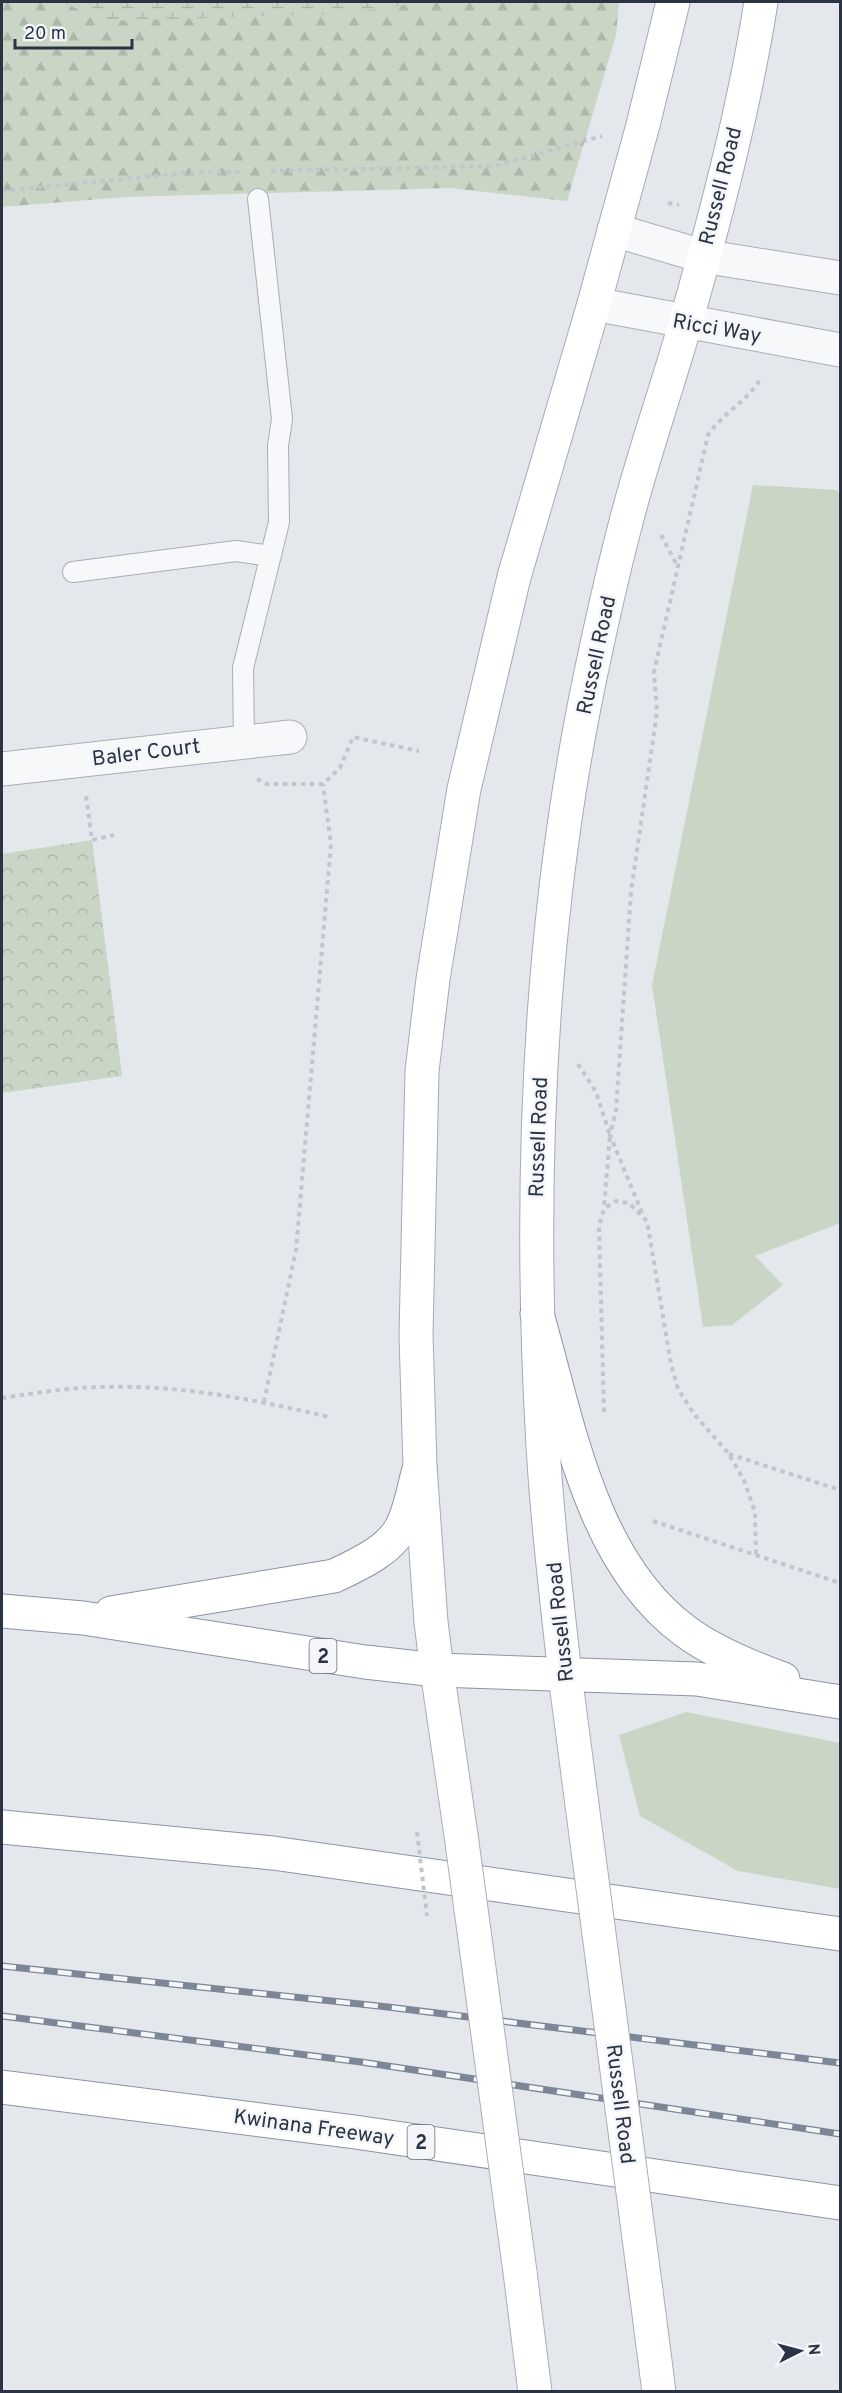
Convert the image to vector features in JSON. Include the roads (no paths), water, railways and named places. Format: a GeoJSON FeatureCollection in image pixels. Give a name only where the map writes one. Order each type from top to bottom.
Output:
{"type":"FeatureCollection","features":[{"type":"Feature","properties":{"kind":"main road"},"geometry":{"type":"LineString","coordinates":[[535,2391],[431,1622],[420,1466],[416,1335],[422,1071],[433,979],[464,789],[514,577],[594,304],[643,125],[673,2]]}},
{"type":"Feature","properties":{"kind":"main road","name":"Russell Road"},"geometry":{"type":"LineString","coordinates":[[659,2391],[565,1675],[542,1432],[537,1314],[536,1163],[543,1011],[566,821],[586,699],[626,521],[685,323],[702,256],[753,51],[761,2]]}},
{"type":"Feature","properties":{"kind":"main road"},"geometry":{"type":"LineString","coordinates":[[537,1314],[590,1495],[620,1558],[647,1596],[685,1631],[749,1667],[840,1701]]}},
{"type":"Feature","properties":{"kind":"main road"},"geometry":{"type":"LineString","coordinates":[[83,1618],[334,1576],[377,1553],[401,1529],[420,1466]]}},
{"type":"Feature","properties":{"kind":"main road","name":"2"},"geometry":{"type":"LineString","coordinates":[[2,1611],[83,1618],[365,1662],[438,1670],[697,1679],[840,1701]]}},
{"type":"Feature","properties":{"kind":"main road"},"geometry":{"type":"LineString","coordinates":[[2,1827],[273,1853],[840,1934]]}},
{"type":"Feature","properties":{"kind":"main road","name":"Kwinana Freeway"},"geometry":{"type":"LineString","coordinates":[[2,2087],[343,2130],[840,2203]]}},
{"type":"Feature","properties":{"kind":"street"},"geometry":{"type":"LineString","coordinates":[[614,230],[702,256],[840,278]]}},
{"type":"Feature","properties":{"kind":"street","name":"Ricci Way"},"geometry":{"type":"LineString","coordinates":[[594,304],[685,323],[840,350]]}},
{"type":"Feature","properties":{"kind":"street","name":"Baler Court"},"geometry":{"type":"LineString","coordinates":[[2,769],[290,737]]}},
{"type":"Feature","properties":{"kind":"lane"},"geometry":{"type":"LineString","coordinates":[[244,741],[243,668],[279,522],[278,446],[282,419],[258,199]]}},
{"type":"Feature","properties":{"kind":"lane"},"geometry":{"type":"LineString","coordinates":[[73,572],[236,551],[271,556]]}},
{"type":"Feature","properties":{"kind":"railway"},"geometry":{"type":"LineString","coordinates":[[2,1966],[388,2007],[840,2063]]}},
{"type":"Feature","properties":{"kind":"railway"},"geometry":{"type":"LineString","coordinates":[[2,2016],[361,2062],[840,2134]]}}]}
